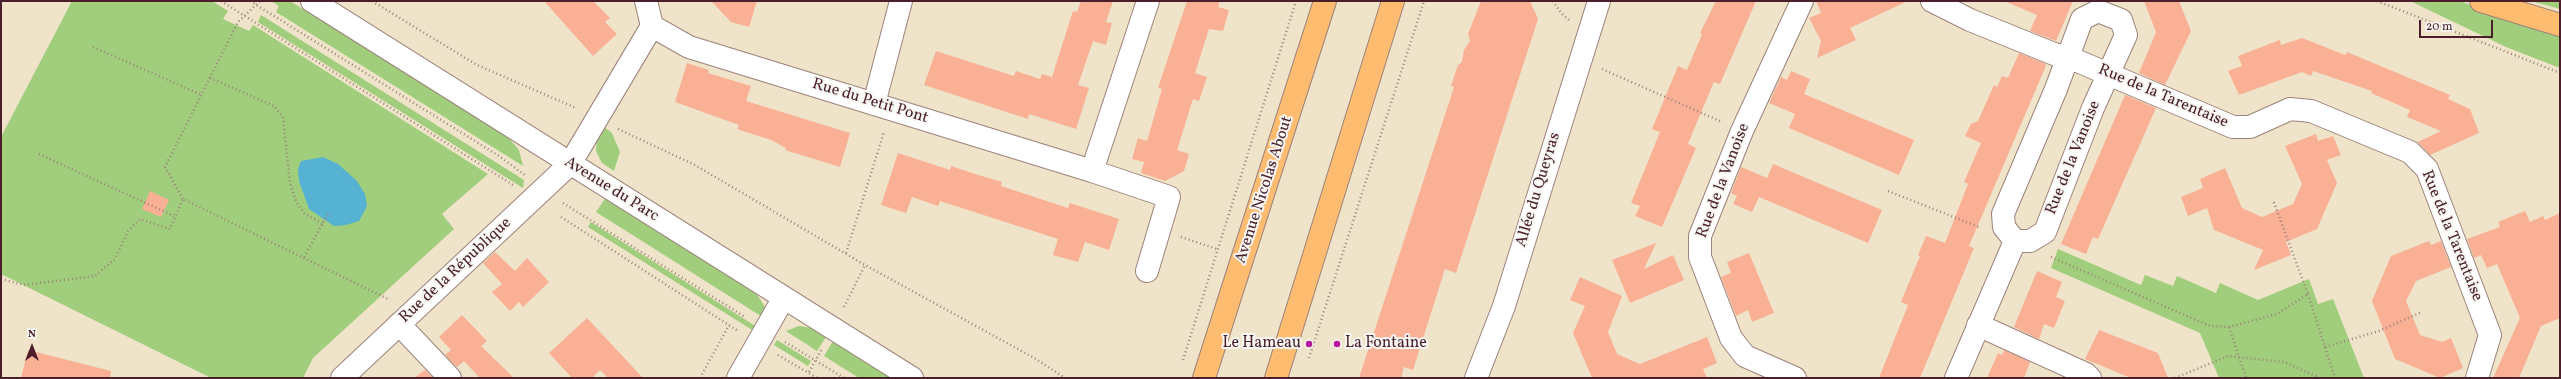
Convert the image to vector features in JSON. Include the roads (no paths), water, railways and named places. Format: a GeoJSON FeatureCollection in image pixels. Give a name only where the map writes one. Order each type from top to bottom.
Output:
{"type":"FeatureCollection","features":[{"type":"Feature","properties":{"kind":"main road","name":"Avenue Nicolas About"},"geometry":{"type":"LineString","coordinates":[[1204,378],[1325,1]]}},
{"type":"Feature","properties":{"kind":"main road"},"geometry":{"type":"LineString","coordinates":[[1276,378],[1394,1]]}},
{"type":"Feature","properties":{"kind":"main road"},"geometry":{"type":"LineString","coordinates":[[2481,1],[2560,26]]}},
{"type":"Feature","properties":{"kind":"street","name":"Avenue du Parc"},"geometry":{"type":"LineString","coordinates":[[312,1],[783,299],[912,378]]}},
{"type":"Feature","properties":{"kind":"street"},"geometry":{"type":"LineString","coordinates":[[570,164],[652,26],[646,1]]}},
{"type":"Feature","properties":{"kind":"street"},"geometry":{"type":"LineString","coordinates":[[882,106],[901,1]]}},
{"type":"Feature","properties":{"kind":"street"},"geometry":{"type":"LineString","coordinates":[[1092,171],[1148,1]]}},
{"type":"Feature","properties":{"kind":"street","name":"Allée du Queyras"},"geometry":{"type":"LineString","coordinates":[[1476,378],[1504,306],[1599,1]]}},
{"type":"Feature","properties":{"kind":"street","name":"Rue de la Vanoise"},"geometry":{"type":"LineString","coordinates":[[1795,378],[1745,356],[1731,338],[1700,257],[1700,236],[1742,131],[1802,1]]}},
{"type":"Feature","properties":{"kind":"street"},"geometry":{"type":"LineString","coordinates":[[1932,1],[1970,20],[2054,54],[2068,57]]}},
{"type":"Feature","properties":{"kind":"street","name":"Rue de la Vanoise"},"geometry":{"type":"LineString","coordinates":[[2098,11],[2122,20],[2126,35],[2109,74],[2045,232],[2030,241],[2015,241],[2004,227],[2003,214],[2068,57],[2082,19],[2098,11]]}},
{"type":"Feature","properties":{"kind":"street","name":"Rue du Petit Pont"},"geometry":{"type":"LineString","coordinates":[[652,26],[689,47],[1092,171],[1169,197],[1147,271]]}},
{"type":"Feature","properties":{"kind":"street","name":"Rue de la Tarentaise"},"geometry":{"type":"LineString","coordinates":[[2068,57],[2233,127],[2250,127],[2290,110],[2311,111],[2410,152],[2427,169],[2490,335],[2477,378]]}},
{"type":"Feature","properties":{"kind":"street","name":"Rue de la République"},"geometry":{"type":"LineString","coordinates":[[342,378],[570,164]]}},
{"type":"Feature","properties":{"kind":"street"},"geometry":{"type":"LineString","coordinates":[[1956,378],[2015,241]]}},
{"type":"Feature","properties":{"kind":"street"},"geometry":{"type":"LineString","coordinates":[[738,378],[783,299]]}},
{"type":"Feature","properties":{"kind":"street"},"geometry":{"type":"LineString","coordinates":[[404,320],[450,378]]}},
{"type":"Feature","properties":{"kind":"street"},"geometry":{"type":"LineString","coordinates":[[1978,325],[2086,374],[2090,378]]}},
{"type":"Feature","properties":{"kind":"water"},"geometry":{"type":"Polygon","coordinates":[[[323,157],[338,164],[357,181],[365,194],[367,206],[359,221],[346,225],[334,226],[309,209],[299,181],[298,169],[301,161],[323,157]]]}},
{"type":"Feature","properties":{"kind":"place","name":"Le Hameau"},"geometry":{"type":"Point","coordinates":[1309,344]}},
{"type":"Feature","properties":{"kind":"place","name":"La Fontaine"},"geometry":{"type":"Point","coordinates":[1337,344]}}]}
